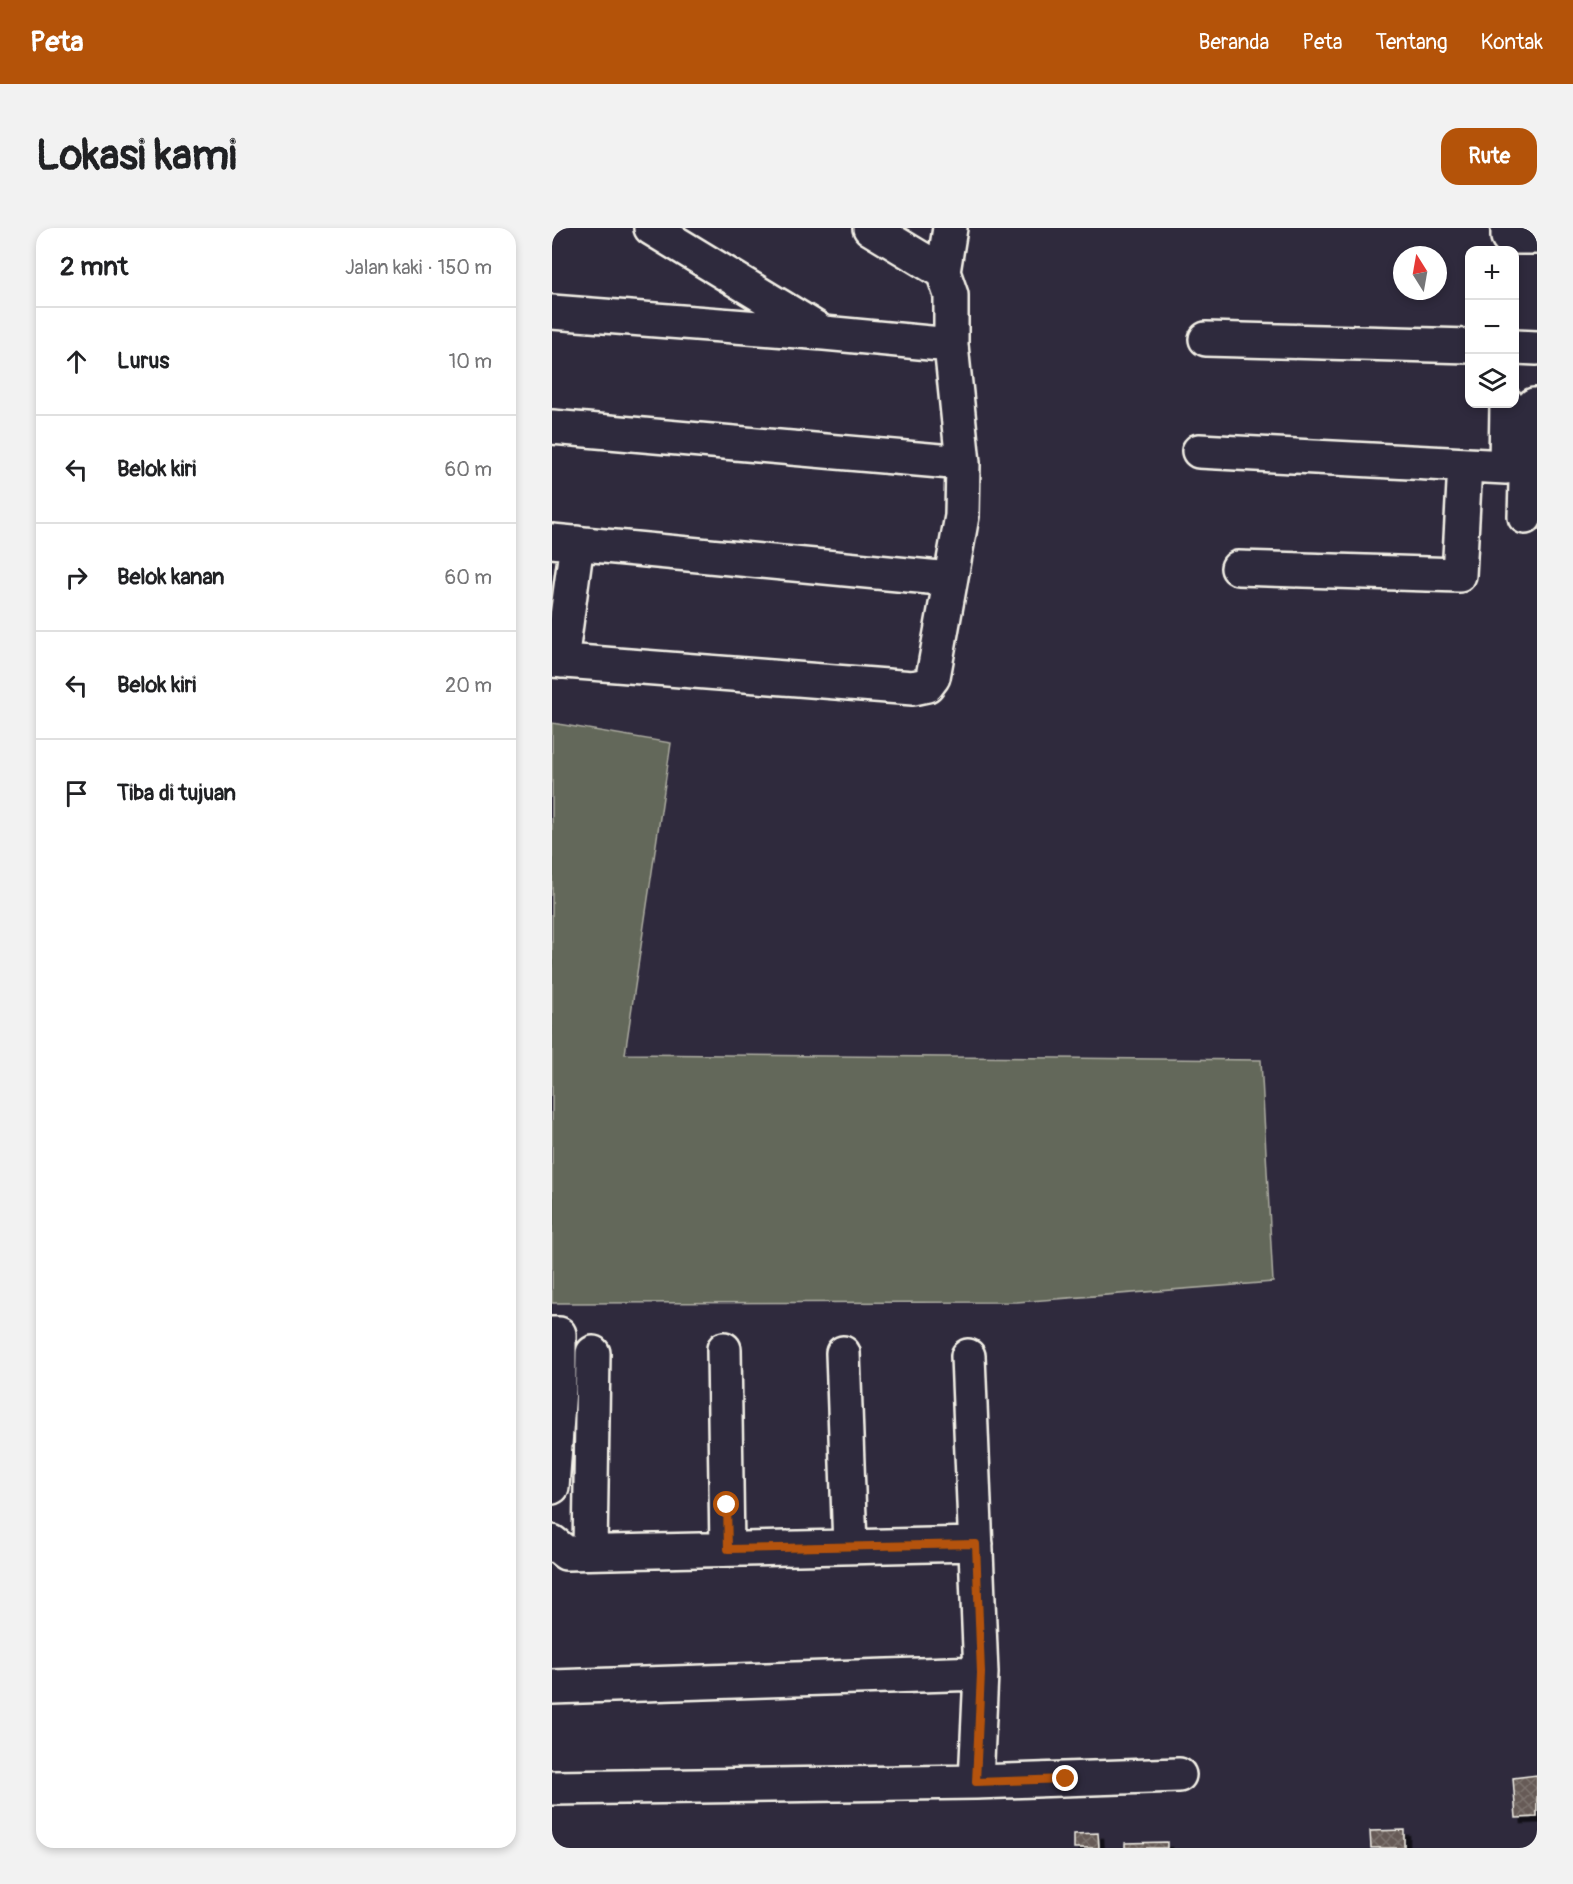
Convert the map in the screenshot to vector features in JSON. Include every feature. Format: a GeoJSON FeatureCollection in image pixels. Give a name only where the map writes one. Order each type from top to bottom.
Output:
{"type":"FeatureCollection","features":[{"type":"Feature","properties":{"kind":"street"},"geometry":{"type":"LineString","coordinates":[[651,228],[824,333]]}},
{"type":"Feature","properties":{"kind":"street"},"geometry":{"type":"LineString","coordinates":[[870,228],[943,272]]}},
{"type":"Feature","properties":{"kind":"street"},"geometry":{"type":"LineString","coordinates":[[950,228],[943,272],[951,295],[951,345],[963,463],[962,516],[933,677],[927,685],[913,688],[556,660],[565,542],[950,579]]}},
{"type":"Feature","properties":{"kind":"street"},"geometry":{"type":"LineString","coordinates":[[1508,228],[1508,237],[1537,237]]}},
{"type":"Feature","properties":{"kind":"street"},"geometry":{"type":"LineString","coordinates":[[552,312],[951,345]]}},
{"type":"Feature","properties":{"kind":"street"},"geometry":{"type":"LineString","coordinates":[[1206,339],[1465,346]]}},
{"type":"Feature","properties":{"kind":"street"},"geometry":{"type":"LineString","coordinates":[[1519,347],[1537,348]]}},
{"type":"Feature","properties":{"kind":"street"},"geometry":{"type":"LineString","coordinates":[[1525,517],[1528,412],[1534,405],[1537,405]]}},
{"type":"Feature","properties":{"kind":"street"},"geometry":{"type":"LineString","coordinates":[[1199,451],[1506,467],[1507,408]]}},
{"type":"Feature","properties":{"kind":"street"},"geometry":{"type":"LineString","coordinates":[[552,427],[963,463]]}},
{"type":"Feature","properties":{"kind":"street"},"geometry":{"type":"LineString","coordinates":[[1238,568],[1459,575],[1465,465]]}},
{"type":"Feature","properties":{"kind":"street"},"geometry":{"type":"LineString","coordinates":[[552,1334],[559,1334],[559,1389],[552,1486]]}},
{"type":"Feature","properties":{"kind":"street"},"geometry":{"type":"LineString","coordinates":[[724,1349],[728,1549]]}},
{"type":"Feature","properties":{"kind":"street"},"geometry":{"type":"LineString","coordinates":[[593,1353],[565,1555],[976,1544]]}},
{"type":"Feature","properties":{"kind":"street"},"geometry":{"type":"LineString","coordinates":[[843,1353],[850,1546]]}},
{"type":"Feature","properties":{"kind":"street"},"geometry":{"type":"LineString","coordinates":[[968,1356],[981,1673],[976,1782]]}},
{"type":"Feature","properties":{"kind":"street"},"geometry":{"type":"LineString","coordinates":[[552,1687],[981,1673]]}},
{"type":"Feature","properties":{"kind":"street"},"geometry":{"type":"LineString","coordinates":[[552,1788],[976,1782],[1179,1775]]}},
{"type":"Feature","properties":{"kind":"green space"},"geometry":{"type":"Polygon","coordinates":[[[552,723],[671,743],[625,1054],[1261,1060],[1273,1282],[1017,1302],[552,1303],[552,723]]]}},
{"type":"Feature","properties":{"kind":"building"},"geometry":{"type":"Polygon","coordinates":[[[1537,1775],[1537,1817],[1516,1818],[1513,1778],[1537,1775]]]}},
{"type":"Feature","properties":{"kind":"building"},"geometry":{"type":"Polygon","coordinates":[[[1404,1830],[1404,1848],[1371,1848],[1370,1831],[1404,1830]]]}},
{"type":"Feature","properties":{"kind":"building"},"geometry":{"type":"Polygon","coordinates":[[[1098,1833],[1099,1848],[1074,1848],[1074,1834],[1098,1833]]]}},
{"type":"Feature","properties":{"kind":"building"},"geometry":{"type":"Polygon","coordinates":[[[1167,1842],[1167,1848],[1125,1848],[1125,1843],[1167,1842]]]}},
{"type":"Feature","properties":{"kind":"route"},"geometry":{"type":"LineString","coordinates":[[727,1505],[728,1549],[976,1544],[981,1673],[976,1782],[1066,1779]]}}]}
